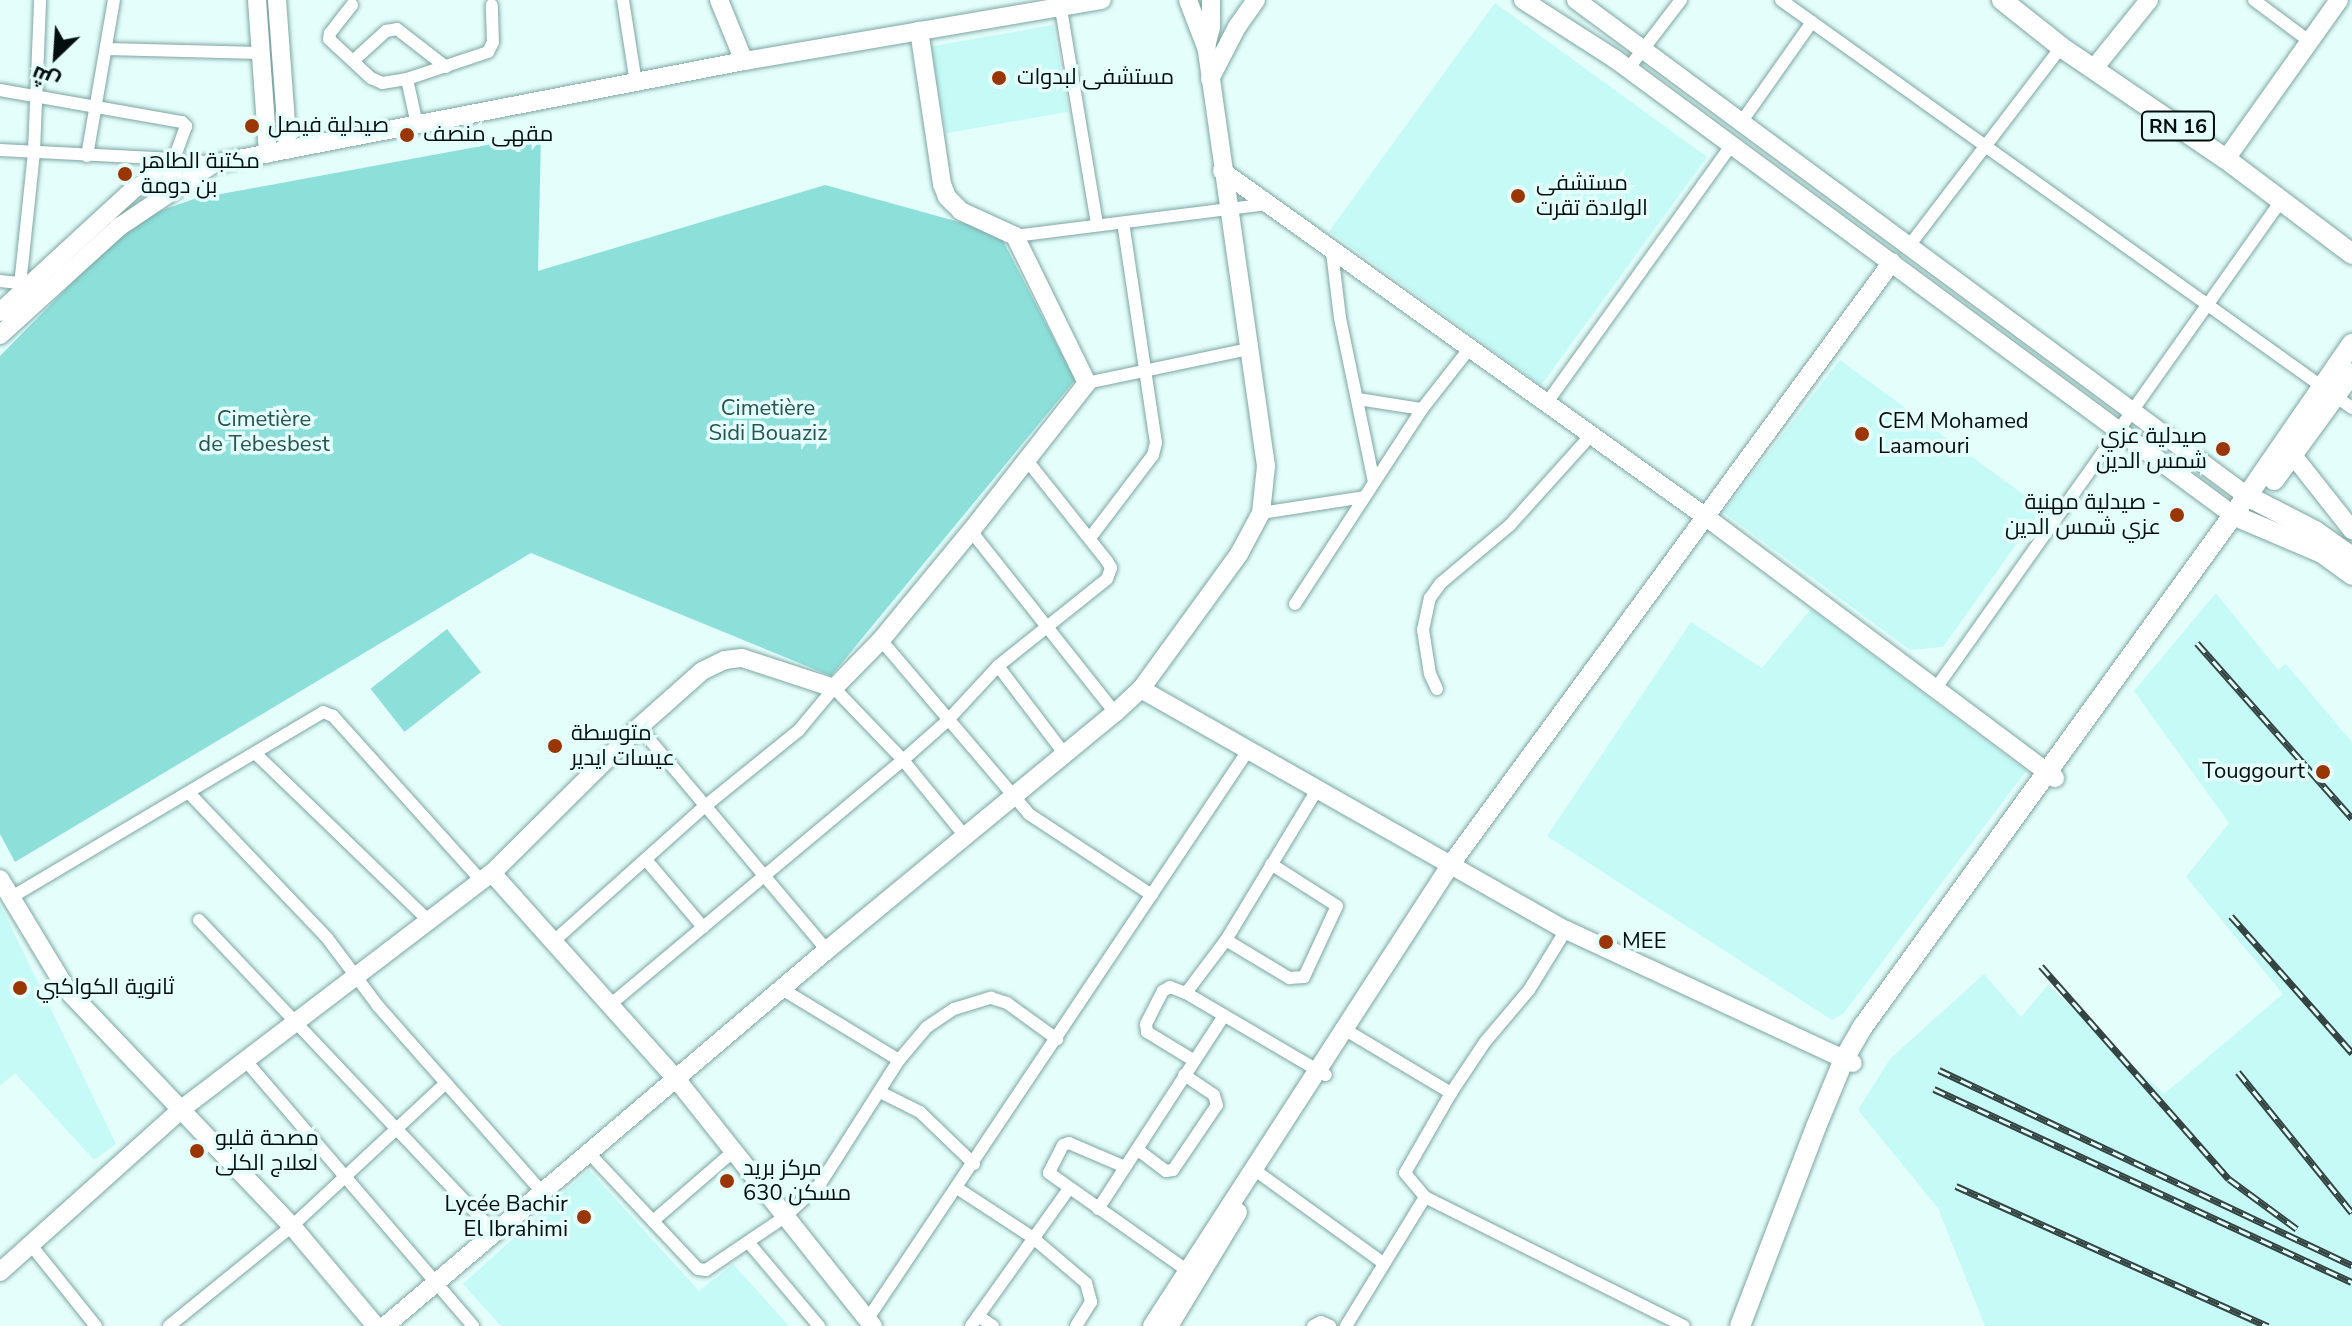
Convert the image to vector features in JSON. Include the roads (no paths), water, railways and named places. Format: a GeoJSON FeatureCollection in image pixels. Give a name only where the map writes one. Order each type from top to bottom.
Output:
{"type":"FeatureCollection","features":[{"type":"Feature","properties":{"kind":"main road","name":"RN 16"},"geometry":{"type":"LineString","coordinates":[[2012,3],[2061,47],[2095,67],[2226,159],[2352,254]]}},
{"type":"Feature","properties":{"kind":"main road"},"geometry":{"type":"LineString","coordinates":[[2337,396],[2352,344]]}},
{"type":"Feature","properties":{"kind":"main road"},"geometry":{"type":"LineString","coordinates":[[1740,1326],[1848,1061],[2287,449],[2337,396],[2352,373]]}},
{"type":"Feature","properties":{"kind":"main road"},"geometry":{"type":"LineString","coordinates":[[2252,500],[2315,531],[2352,557]]}},
{"type":"Feature","properties":{"kind":"main road"},"geometry":{"type":"LineString","coordinates":[[2239,518],[2322,553],[2352,575]]}},
{"type":"Feature","properties":{"kind":"main road"},"geometry":{"type":"LineString","coordinates":[[1752,1326],[1848,1061]]}},
{"type":"Feature","properties":{"kind":"street"},"geometry":{"type":"LineString","coordinates":[[19,289],[34,152],[33,95],[40,0]]}},
{"type":"Feature","properties":{"kind":"street"},"geometry":{"type":"LineString","coordinates":[[87,156],[114,0]]}},
{"type":"Feature","properties":{"kind":"street"},"geometry":{"type":"LineString","coordinates":[[257,0],[268,154]]}},
{"type":"Feature","properties":{"kind":"street"},"geometry":{"type":"LineString","coordinates":[[277,0],[288,150]]}},
{"type":"Feature","properties":{"kind":"street"},"geometry":{"type":"LineString","coordinates":[[623,0],[636,83]]}},
{"type":"Feature","properties":{"kind":"street"},"geometry":{"type":"LineString","coordinates":[[719,0],[744,61]]}},
{"type":"Feature","properties":{"kind":"street"},"geometry":{"type":"LineString","coordinates":[[0,312],[19,289],[135,188],[179,170],[744,61],[1060,4],[1102,0]]}},
{"type":"Feature","properties":{"kind":"street"},"geometry":{"type":"LineString","coordinates":[[385,1326],[827,950],[1115,713],[1141,689],[1216,588],[1261,513],[1266,466],[1206,47],[1188,0]]}},
{"type":"Feature","properties":{"kind":"street"},"geometry":{"type":"LineString","coordinates":[[1206,47],[1211,27],[1211,0]]}},
{"type":"Feature","properties":{"kind":"street"},"geometry":{"type":"LineString","coordinates":[[1210,79],[1256,0]]}},
{"type":"Feature","properties":{"kind":"street"},"geometry":{"type":"LineString","coordinates":[[1523,0],[1628,69],[2239,518]]}},
{"type":"Feature","properties":{"kind":"street"},"geometry":{"type":"LineString","coordinates":[[1576,0],[2252,500]]}},
{"type":"Feature","properties":{"kind":"street"},"geometry":{"type":"LineString","coordinates":[[1781,0],[2337,396]]}},
{"type":"Feature","properties":{"kind":"street"},"geometry":{"type":"LineString","coordinates":[[2095,67],[2149,0]]}},
{"type":"Feature","properties":{"kind":"street"},"geometry":{"type":"LineString","coordinates":[[2254,0],[2309,41]]}},
{"type":"Feature","properties":{"kind":"street"},"geometry":{"type":"LineString","coordinates":[[2226,159],[2339,0]]}},
{"type":"Feature","properties":{"kind":"street"},"geometry":{"type":"LineString","coordinates":[[1628,69],[1644,51],[1677,1]]}},
{"type":"Feature","properties":{"kind":"street"},"geometry":{"type":"LineString","coordinates":[[1060,4],[1097,225]]}},
{"type":"Feature","properties":{"kind":"street"},"geometry":{"type":"LineString","coordinates":[[352,5],[329,37],[377,81],[407,79],[490,51],[492,5]]}},
{"type":"Feature","properties":{"kind":"street"},"geometry":{"type":"LineString","coordinates":[[1740,124],[1812,22]]}},
{"type":"Feature","properties":{"kind":"street"},"geometry":{"type":"LineString","coordinates":[[353,61],[386,31],[397,29],[446,67]]}},
{"type":"Feature","properties":{"kind":"street"},"geometry":{"type":"LineString","coordinates":[[919,31],[942,184],[947,197],[961,211],[1015,236],[1267,204]]}},
{"type":"Feature","properties":{"kind":"street"},"geometry":{"type":"LineString","coordinates":[[1909,246],[2061,47]]}},
{"type":"Feature","properties":{"kind":"street"},"geometry":{"type":"LineString","coordinates":[[107,49],[260,53]]}},
{"type":"Feature","properties":{"kind":"street"},"geometry":{"type":"LineString","coordinates":[[407,79],[417,125]]}},
{"type":"Feature","properties":{"kind":"street"},"geometry":{"type":"LineString","coordinates":[[0,90],[185,123],[179,170],[0,335]]}},
{"type":"Feature","properties":{"kind":"street"},"geometry":{"type":"LineString","coordinates":[[1546,404],[1731,146]]}},
{"type":"Feature","properties":{"kind":"street"},"geometry":{"type":"LineString","coordinates":[[0,150],[87,156],[179,170]]}},
{"type":"Feature","properties":{"kind":"street"},"geometry":{"type":"LineString","coordinates":[[1222,171],[1706,517],[2052,776]]}},
{"type":"Feature","properties":{"kind":"street"},"geometry":{"type":"LineString","coordinates":[[1936,688],[2281,201]]}},
{"type":"Feature","properties":{"kind":"street"},"geometry":{"type":"LineString","coordinates":[[1090,538],[1155,450],[1157,432],[1123,223]]}},
{"type":"Feature","properties":{"kind":"street"},"geometry":{"type":"LineString","coordinates":[[1015,236],[1087,383]]}},
{"type":"Feature","properties":{"kind":"street"},"geometry":{"type":"LineString","coordinates":[[1332,252],[1340,318],[1374,482]]}},
{"type":"Feature","properties":{"kind":"street"},"geometry":{"type":"LineString","coordinates":[[1152,1326],[1192,1274],[1456,866],[1591,674],[1892,262]]}},
{"type":"Feature","properties":{"kind":"street"},"geometry":{"type":"LineString","coordinates":[[0,281],[19,289]]}},
{"type":"Feature","properties":{"kind":"street"},"geometry":{"type":"LineString","coordinates":[[555,940],[704,807],[799,730],[834,688],[881,640],[1087,383],[1249,349]]}},
{"type":"Feature","properties":{"kind":"street"},"geometry":{"type":"LineString","coordinates":[[1295,604],[1422,409],[1469,349]]}},
{"type":"Feature","properties":{"kind":"street"},"geometry":{"type":"LineString","coordinates":[[1358,399],[1422,409]]}},
{"type":"Feature","properties":{"kind":"street"},"geometry":{"type":"LineString","coordinates":[[1437,689],[1430,674],[1423,630],[1430,598],[1441,583],[1510,525],[1591,435]]}},
{"type":"Feature","properties":{"kind":"street"},"geometry":{"type":"LineString","coordinates":[[2287,449],[2352,530]]}},
{"type":"Feature","properties":{"kind":"street"},"geometry":{"type":"LineString","coordinates":[[611,1004],[903,760],[948,720],[998,666],[1044,626],[1107,579],[1111,568],[1026,459]]}},
{"type":"Feature","properties":{"kind":"street"},"geometry":{"type":"LineString","coordinates":[[1261,513],[1364,497]]}},
{"type":"Feature","properties":{"kind":"street"},"geometry":{"type":"LineString","coordinates":[[971,531],[1115,713]]}},
{"type":"Feature","properties":{"kind":"street"},"geometry":{"type":"LineString","coordinates":[[881,640],[1034,818],[1152,895]]}},
{"type":"Feature","properties":{"kind":"street"},"geometry":{"type":"LineString","coordinates":[[0,1272],[183,1108],[486,876],[639,727],[702,671],[725,660],[753,660],[834,688],[903,760],[964,835]]}},
{"type":"Feature","properties":{"kind":"street"},"geometry":{"type":"LineString","coordinates":[[998,666],[1066,756]]}},
{"type":"Feature","properties":{"kind":"street"},"geometry":{"type":"LineString","coordinates":[[1141,689],[1247,752],[1566,930],[1848,1061]]}},
{"type":"Feature","properties":{"kind":"street"},"geometry":{"type":"LineString","coordinates":[[10,898],[84,852],[190,794],[317,713],[328,713],[486,876],[555,940],[735,1150],[870,1323],[1247,752]]}},
{"type":"Feature","properties":{"kind":"street"},"geometry":{"type":"LineString","coordinates":[[639,727],[827,950]]}},
{"type":"Feature","properties":{"kind":"street"},"geometry":{"type":"LineString","coordinates":[[255,753],[427,919]]}},
{"type":"Feature","properties":{"kind":"street"},"geometry":{"type":"LineString","coordinates":[[1186,993],[1226,940],[1317,790]]}},
{"type":"Feature","properties":{"kind":"street"},"geometry":{"type":"LineString","coordinates":[[190,794],[327,938],[355,977],[543,1193]]}},
{"type":"Feature","properties":{"kind":"street"},"geometry":{"type":"LineString","coordinates":[[647,861],[703,927]]}},
{"type":"Feature","properties":{"kind":"street"},"geometry":{"type":"LineString","coordinates":[[1226,940],[1289,978],[1304,977],[1337,913],[1337,906],[1271,864]]}},
{"type":"Feature","properties":{"kind":"street"},"geometry":{"type":"LineString","coordinates":[[0,879],[67,990],[183,1108],[292,1226],[376,1326]]}},
{"type":"Feature","properties":{"kind":"street"},"geometry":{"type":"LineString","coordinates":[[199,920],[496,1234]]}},
{"type":"Feature","properties":{"kind":"street"},"geometry":{"type":"LineString","coordinates":[[1566,930],[1529,990],[1485,1042],[1405,1171],[1410,1183],[1425,1197],[1684,1326]]}},
{"type":"Feature","properties":{"kind":"street"},"geometry":{"type":"LineString","coordinates":[[1193,1060],[1149,1035],[1145,1027],[1167,988],[1186,993],[1322,1072]]}},
{"type":"Feature","properties":{"kind":"street"},"geometry":{"type":"LineString","coordinates":[[782,989],[899,1060]]}},
{"type":"Feature","properties":{"kind":"street"},"geometry":{"type":"LineString","coordinates":[[589,1153],[698,1269],[714,1266],[786,1216],[820,1184],[899,1060],[927,1027],[954,1009],[991,998],[1007,1003],[1057,1039]]}},
{"type":"Feature","properties":{"kind":"street"},"geometry":{"type":"LineString","coordinates":[[1098,1209],[1224,1016]]}},
{"type":"Feature","properties":{"kind":"street"},"geometry":{"type":"LineString","coordinates":[[1348,1031],[1451,1093]]}},
{"type":"Feature","properties":{"kind":"street"},"geometry":{"type":"LineString","coordinates":[[246,1061],[473,1326]]}},
{"type":"Feature","properties":{"kind":"street"},"geometry":{"type":"LineString","coordinates":[[1138,1150],[1166,1171],[1173,1170],[1217,1105],[1214,1095],[1184,1075]]}},
{"type":"Feature","properties":{"kind":"street"},"geometry":{"type":"LineString","coordinates":[[169,1326],[292,1226],[446,1083]]}},
{"type":"Feature","properties":{"kind":"street"},"geometry":{"type":"LineString","coordinates":[[880,1092],[920,1112],[974,1164]]}},
{"type":"Feature","properties":{"kind":"street"},"geometry":{"type":"LineString","coordinates":[[1125,1167],[1077,1144],[1065,1143],[1049,1171],[1050,1177],[1068,1190],[1192,1274]]}},
{"type":"Feature","properties":{"kind":"street"},"geometry":{"type":"LineString","coordinates":[[653,1221],[735,1150]]}},
{"type":"Feature","properties":{"kind":"street"},"geometry":{"type":"LineString","coordinates":[[1257,1171],[1383,1263]]}},
{"type":"Feature","properties":{"kind":"street"},"geometry":{"type":"LineString","coordinates":[[957,1188],[1032,1237],[1086,1283],[1091,1302],[1076,1326]]}},
{"type":"Feature","properties":{"kind":"street"},"geometry":{"type":"LineString","coordinates":[[993,1326],[974,1321],[1068,1190]]}},
{"type":"Feature","properties":{"kind":"street"},"geometry":{"type":"LineString","coordinates":[[1346,1326],[1425,1197]]}},
{"type":"Feature","properties":{"kind":"street"},"geometry":{"type":"LineString","coordinates":[[749,1243],[819,1326]]}},
{"type":"Feature","properties":{"kind":"street"},"geometry":{"type":"LineString","coordinates":[[31,1245],[96,1326]]}},
{"type":"Feature","properties":{"kind":"street"},"geometry":{"type":"LineString","coordinates":[[1169,1326],[1192,1274]]}},
{"type":"Feature","properties":{"kind":"street"},"geometry":{"type":"LineString","coordinates":[[1313,1326],[1321,1322],[1330,1326]]}},
{"type":"Feature","properties":{"kind":"railway"},"geometry":{"type":"LineString","coordinates":[[2197,643],[2352,818]]}},
{"type":"Feature","properties":{"kind":"railway"},"geometry":{"type":"LineString","coordinates":[[2231,916],[2352,1053]]}},
{"type":"Feature","properties":{"kind":"railway"},"geometry":{"type":"LineString","coordinates":[[2041,966],[2229,1179],[2297,1229]]}},
{"type":"Feature","properties":{"kind":"railway"},"geometry":{"type":"LineString","coordinates":[[1939,1070],[2352,1265]]}},
{"type":"Feature","properties":{"kind":"railway"},"geometry":{"type":"LineString","coordinates":[[2238,1072],[2352,1213]]}},
{"type":"Feature","properties":{"kind":"railway"},"geometry":{"type":"LineString","coordinates":[[1934,1089],[2352,1282]]}},
{"type":"Feature","properties":{"kind":"railway"},"geometry":{"type":"LineString","coordinates":[[1956,1186],[2268,1326]]}},
{"type":"Feature","properties":{"kind":"place","name":"مستشفى لبدوات"},"geometry":{"type":"Point","coordinates":[999,78]}},
{"type":"Feature","properties":{"kind":"place","name":"صيدلية فيصل"},"geometry":{"type":"Point","coordinates":[252,126]}},
{"type":"Feature","properties":{"kind":"place","name":"مقهى منصف"},"geometry":{"type":"Point","coordinates":[407,135]}},
{"type":"Feature","properties":{"kind":"place","name":"مكتبة الطاهر بن دومة"},"geometry":{"type":"Point","coordinates":[125,174]}},
{"type":"Feature","properties":{"kind":"place","name":"مستشفى الولادة تقرت"},"geometry":{"type":"Point","coordinates":[1518,196]}},
{"type":"Feature","properties":{"kind":"place","name":"CEM Mohamed Laamouri"},"geometry":{"type":"Point","coordinates":[1862,434]}},
{"type":"Feature","properties":{"kind":"place","name":"صيدلية عزي شمس الدين"},"geometry":{"type":"Point","coordinates":[2223,449]}},
{"type":"Feature","properties":{"kind":"place","name":"صيدلية مهنية - عزي شمس الدين"},"geometry":{"type":"Point","coordinates":[2177,515]}},
{"type":"Feature","properties":{"kind":"place","name":"متوسطة عيسات ايدير"},"geometry":{"type":"Point","coordinates":[555,746]}},
{"type":"Feature","properties":{"kind":"place","name":"Touggourt"},"geometry":{"type":"Point","coordinates":[2323,772]}},
{"type":"Feature","properties":{"kind":"place","name":"MEE"},"geometry":{"type":"Point","coordinates":[1606,942]}},
{"type":"Feature","properties":{"kind":"place","name":"ثانوية الكواكبي"},"geometry":{"type":"Point","coordinates":[20,988]}},
{"type":"Feature","properties":{"kind":"place","name":"مصحة قلبو لعلاج الكلى"},"geometry":{"type":"Point","coordinates":[197,1151]}},
{"type":"Feature","properties":{"kind":"place","name":"مركز بريد 630 مسكن"},"geometry":{"type":"Point","coordinates":[727,1181]}},
{"type":"Feature","properties":{"kind":"place","name":"Lycée Bachir El Ibrahimi"},"geometry":{"type":"Point","coordinates":[584,1217]}},
{"type":"Feature","properties":{"kind":"park label","name":"Cimetière Sidi Bouaziz"},"geometry":{"type":"Point","coordinates":[768,420]}},
{"type":"Feature","properties":{"kind":"park label","name":"Cimetière de Tebesbest"},"geometry":{"type":"Point","coordinates":[264,432]}}]}
